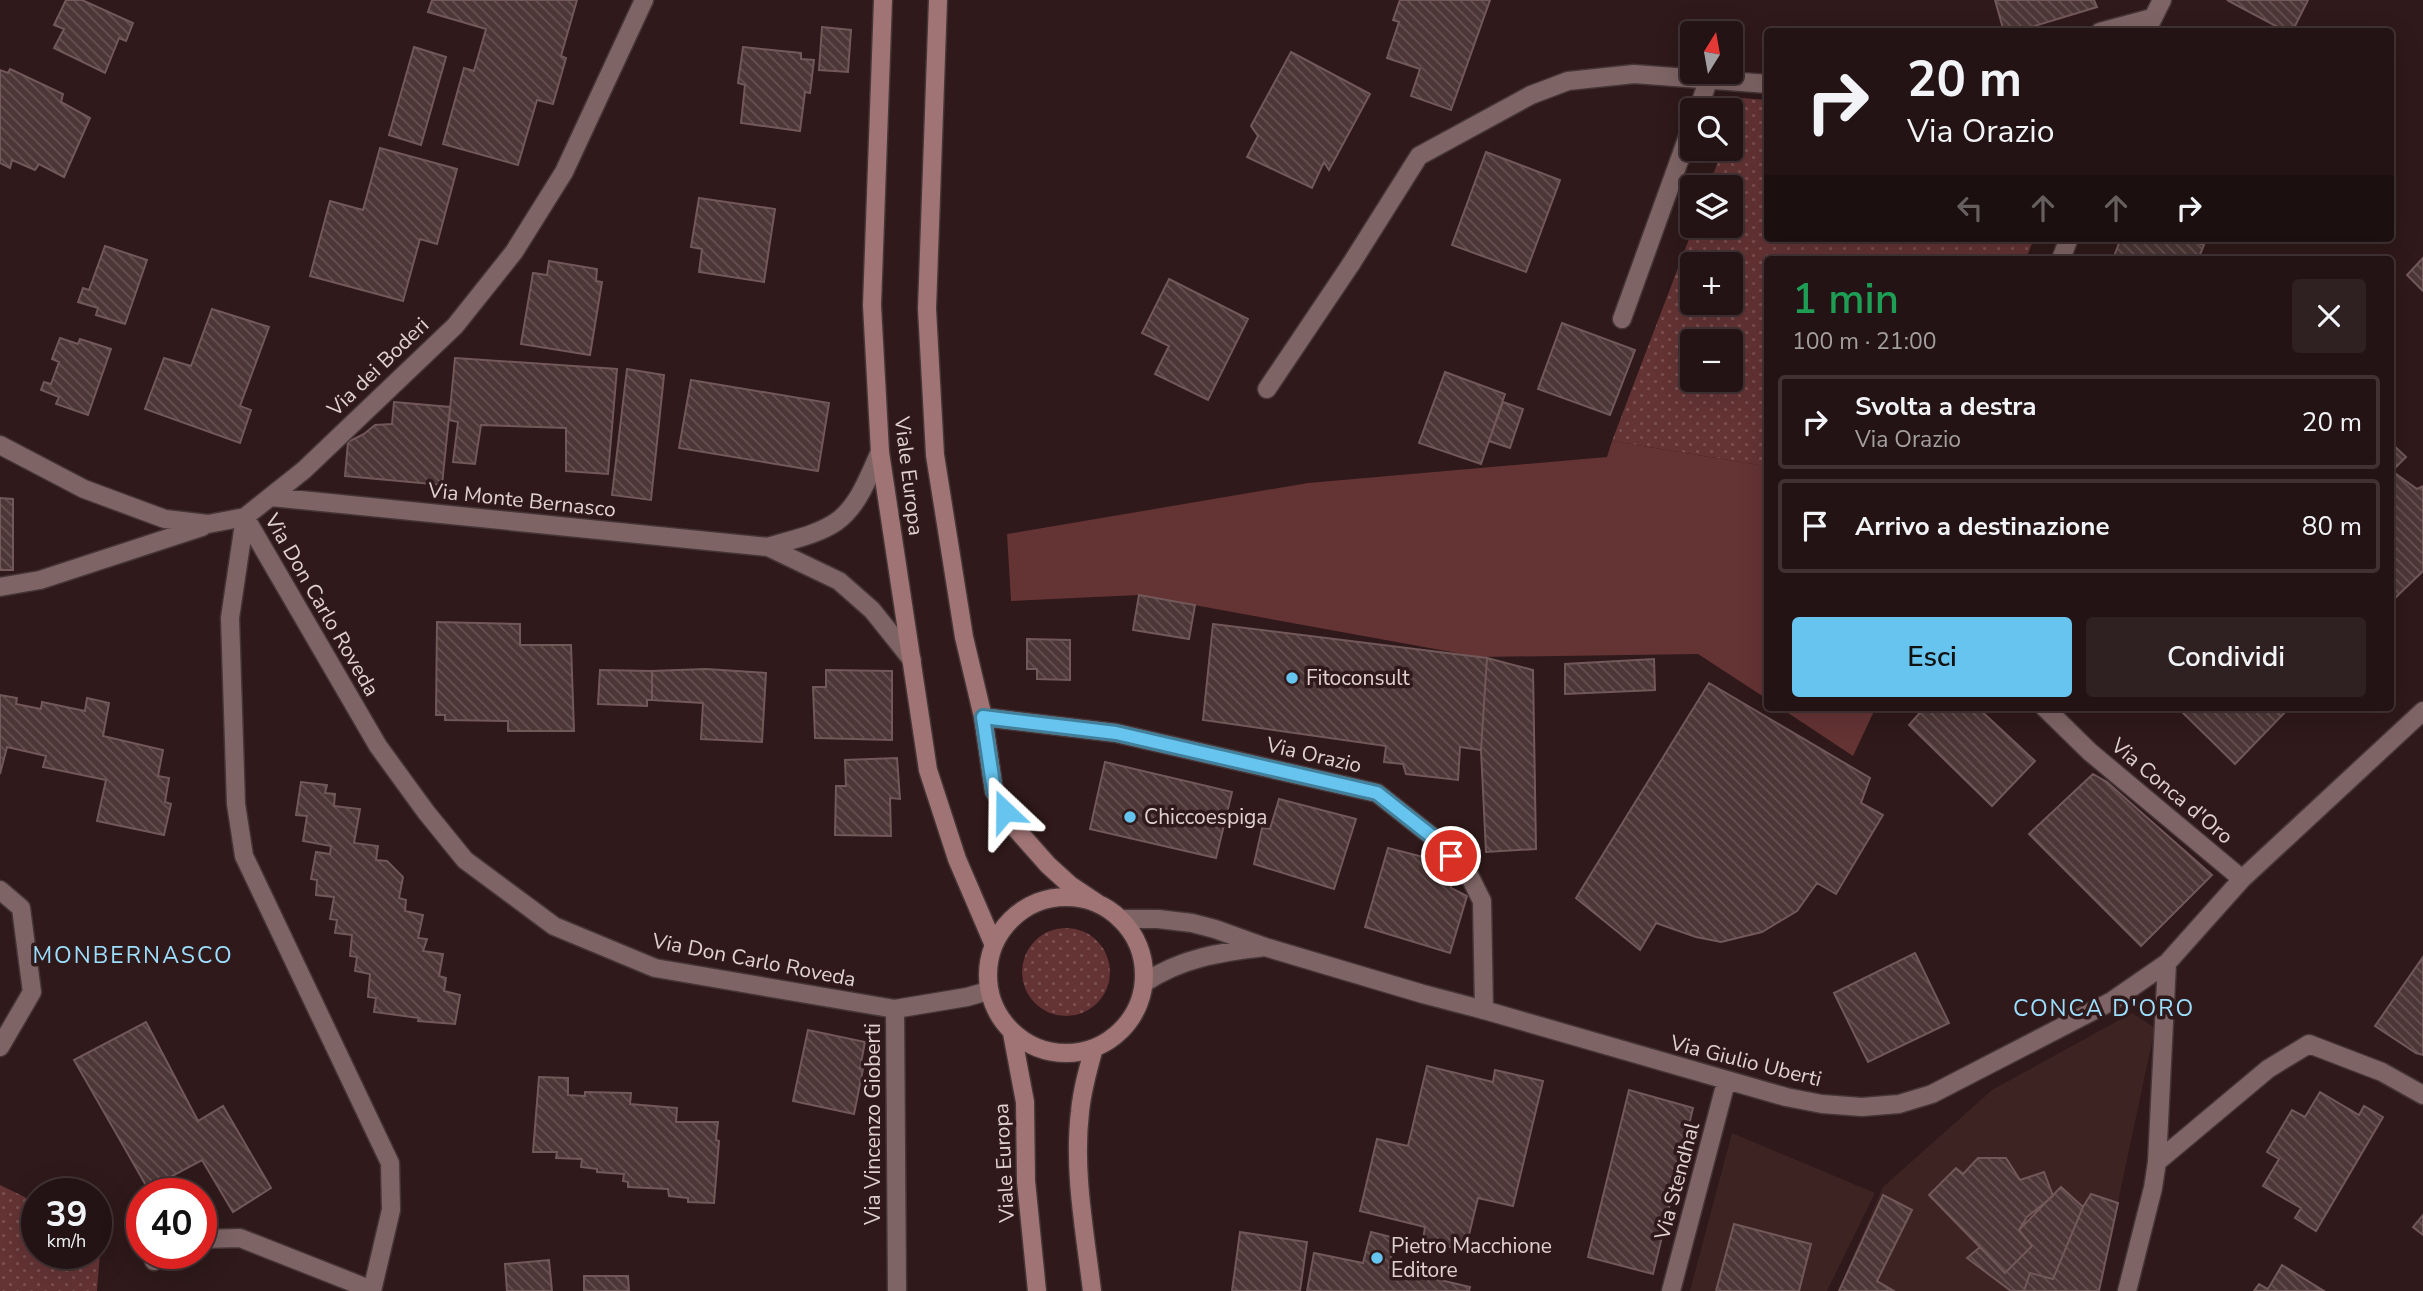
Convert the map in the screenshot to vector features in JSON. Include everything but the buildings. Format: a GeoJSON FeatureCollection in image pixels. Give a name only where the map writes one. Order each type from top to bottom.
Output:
{"type":"FeatureCollection","features":[{"type":"Feature","properties":{"kind":"street","name":"Via dei Boderi"},"geometry":{"type":"LineString","coordinates":[[0,445],[84,489],[165,519],[208,524],[245,517],[304,470],[454,326],[514,252],[564,172],[644,0]]}},
{"type":"Feature","properties":{"kind":"street","name":"Viale Europa"},"geometry":{"type":"LineString","coordinates":[[883,0],[872,305],[880,452],[928,770],[957,859],[993,943]]}},
{"type":"Feature","properties":{"kind":"street","name":"Viale Europa"},"geometry":{"type":"LineString","coordinates":[[938,0],[927,309],[934,455],[964,637],[983,717],[994,791],[1017,830],[1070,885],[1097,903],[1120,919],[1135,937],[1143,960],[1144,983],[1139,1004],[1128,1023],[1113,1038],[1094,1048],[1073,1053],[1051,1052],[1030,1045],[1012,1033],[997,1014],[988,991],[987,967],[993,943],[1007,922],[1026,907],[1048,898],[1073,897],[1097,903]]}},
{"type":"Feature","properties":{"kind":"street"},"geometry":{"type":"LineString","coordinates":[[2129,28],[2150,25],[2162,0]]}},
{"type":"Feature","properties":{"kind":"street"},"geometry":{"type":"LineString","coordinates":[[1267,389],[1419,156],[1531,95],[1568,81],[1634,74],[1680,78]]}},
{"type":"Feature","properties":{"kind":"street"},"geometry":{"type":"LineString","coordinates":[[1743,83],[1764,84]]}},
{"type":"Feature","properties":{"kind":"street"},"geometry":{"type":"LineString","coordinates":[[1622,319],[1680,158]]}},
{"type":"Feature","properties":{"kind":"street","name":"Via Monte Bernasco"},"geometry":{"type":"LineString","coordinates":[[768,547],[805,536],[837,522],[857,500],[880,452]]}},
{"type":"Feature","properties":{"kind":"street","name":"Via Monte Bernasco"},"geometry":{"type":"LineString","coordinates":[[271,497],[768,547],[839,581],[872,610],[912,660]]}},
{"type":"Feature","properties":{"kind":"street","name":"Via Don Carlo Roveda"},"geometry":{"type":"LineString","coordinates":[[245,517],[377,746],[465,860],[554,926],[655,968],[895,1009]]}},
{"type":"Feature","properties":{"kind":"street","name":"Via Don Carlo Roveda"},"geometry":{"type":"LineString","coordinates":[[217,1239],[240,1238],[372,1290],[391,1210],[390,1163],[244,856],[236,804],[230,618],[245,517]]}},
{"type":"Feature","properties":{"kind":"street"},"geometry":{"type":"LineString","coordinates":[[0,587],[40,580],[208,524]]}},
{"type":"Feature","properties":{"kind":"street","name":"Via Conca d'Oro"},"geometry":{"type":"LineString","coordinates":[[2048,711],[2090,752],[2242,878]]}},
{"type":"Feature","properties":{"kind":"street","name":"Via Giulio Uberti"},"geometry":{"type":"LineString","coordinates":[[1120,919],[1192,923],[1265,947],[1726,1082],[1822,1104],[1862,1107],[1899,1104],[1932,1094],[2112,1001],[2167,963],[2242,878],[2423,711]]}},
{"type":"Feature","properties":{"kind":"street","name":"Via Orazio"},"geometry":{"type":"LineString","coordinates":[[983,717],[1116,733],[1377,793],[1434,838],[1468,873],[1482,901],[1484,1010]]}},
{"type":"Feature","properties":{"kind":"street"},"geometry":{"type":"LineString","coordinates":[[0,890],[21,908],[33,992],[0,1046]]}},
{"type":"Feature","properties":{"kind":"street","name":"Via Giulio Uberti"},"geometry":{"type":"LineString","coordinates":[[1144,983],[1163,970],[1200,957],[1265,947]]}},
{"type":"Feature","properties":{"kind":"street"},"geometry":{"type":"LineString","coordinates":[[2127,1291],[2157,1162],[2167,963]]}},
{"type":"Feature","properties":{"kind":"street","name":"Via Vincenzo Gioberti"},"geometry":{"type":"LineString","coordinates":[[897,1291],[895,1009],[988,991]]}},
{"type":"Feature","properties":{"kind":"street","name":"Viale Europa"},"geometry":{"type":"LineString","coordinates":[[1012,1033],[1025,1102],[1026,1181],[1038,1291]]}},
{"type":"Feature","properties":{"kind":"street"},"geometry":{"type":"LineString","coordinates":[[2157,1162],[2268,1069],[2309,1044],[2382,1072],[2423,1095]]}},
{"type":"Feature","properties":{"kind":"street"},"geometry":{"type":"LineString","coordinates":[[1092,1291],[1080,1198],[1078,1152],[1083,1088],[1094,1048]]}},
{"type":"Feature","properties":{"kind":"street","name":"Via Stendhal"},"geometry":{"type":"LineString","coordinates":[[1671,1291],[1726,1082]]}},
{"type":"Feature","properties":{"kind":"shaded area"},"geometry":{"type":"Polygon","coordinates":[[[1743,98],[1764,100],[1764,242],[2032,242],[2027,256],[1764,256],[1764,469],[1759,465],[1612,441],[1680,263],[1680,315],[1743,315],[1743,252],[1684,252],[1689,238],[1743,238],[1743,175],[1713,175],[1718,161],[1743,161],[1743,98]]]}},
{"type":"Feature","properties":{"kind":"shaded area"},"geometry":{"type":"Polygon","coordinates":[[[1612,441],[1759,465],[1764,469],[1764,697],[1698,654],[1479,657],[1139,595],[1011,601],[1007,534],[1308,483],[1607,457],[1612,441]]]}},
{"type":"Feature","properties":{"kind":"shaded area"},"geometry":{"type":"Polygon","coordinates":[[[1785,711],[1874,711],[1853,756],[1785,711]]]}},
{"type":"Feature","properties":{"kind":"shaded area"},"geometry":{"type":"Polygon","coordinates":[[[1057,928],[1075,928],[1091,935],[1103,947],[1110,963],[1110,981],[1103,997],[1091,1009],[1075,1016],[1057,1016],[1041,1009],[1029,997],[1022,981],[1022,963],[1029,947],[1041,935],[1057,928]]]}},
{"type":"Feature","properties":{"kind":"shaded area"},"geometry":{"type":"Polygon","coordinates":[[[2132,1013],[2155,1028],[2099,1291],[1838,1291],[1883,1187],[1992,1090],[2132,1013]]]}},
{"type":"Feature","properties":{"kind":"shaded area"},"geometry":{"type":"Polygon","coordinates":[[[1732,1133],[1875,1193],[1827,1291],[1690,1291],[1732,1133]]]}},
{"type":"Feature","properties":{"kind":"shaded area"},"geometry":{"type":"Polygon","coordinates":[[[0,1185],[21,1195],[21,1269],[99,1269],[97,1291],[0,1291],[0,1185]]]}},
{"type":"Feature","properties":{"kind":"place","name":"Fitoconsult"},"geometry":{"type":"Point","coordinates":[1292,678]}},
{"type":"Feature","properties":{"kind":"place","name":"Chiccoespiga"},"geometry":{"type":"Point","coordinates":[1130,817]}},
{"type":"Feature","properties":{"kind":"place","name":"Pietro Macchione Editore"},"geometry":{"type":"Point","coordinates":[1377,1258]}},
{"type":"Feature","properties":{"kind":"district","name":"MONBERNASCO"},"geometry":{"type":"Point","coordinates":[133,955]}},
{"type":"Feature","properties":{"kind":"district","name":"CONCA D'ORO"},"geometry":{"type":"Point","coordinates":[2104,1008]}},
{"type":"Feature","properties":{"kind":"route"},"geometry":{"type":"LineString","coordinates":[[1005,811],[994,791],[983,717],[1116,733],[1377,793],[1434,838],[1451,856]]}}]}
